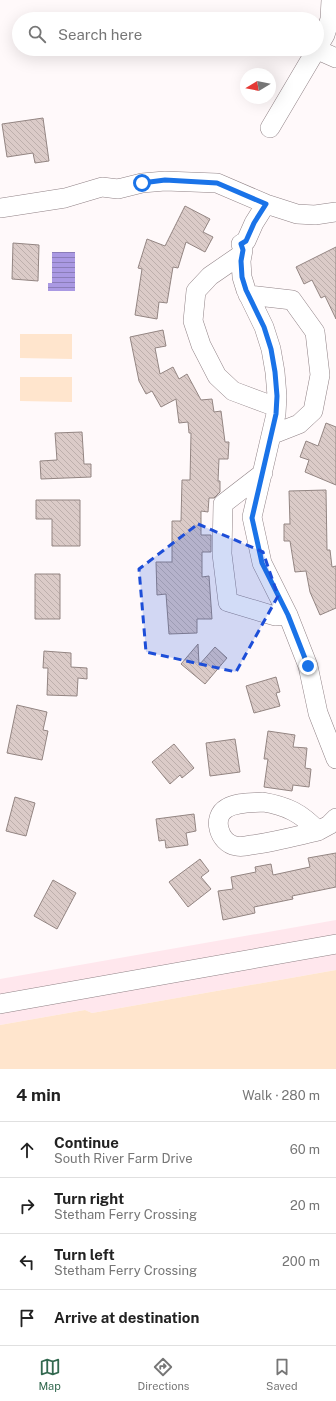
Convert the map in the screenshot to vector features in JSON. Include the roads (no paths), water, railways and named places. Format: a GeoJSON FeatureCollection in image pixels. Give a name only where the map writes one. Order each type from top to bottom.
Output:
{"type":"FeatureCollection","features":[{"type":"Feature","properties":{"kind":"street"},"geometry":{"type":"LineString","coordinates":[[324,37],[330,19],[331,0]]}},
{"type":"Feature","properties":{"kind":"street"},"geometry":{"type":"LineString","coordinates":[[324,53],[336,58]]}},
{"type":"Feature","properties":{"kind":"street"},"geometry":{"type":"LineString","coordinates":[[270,128],[314,56]]}},
{"type":"Feature","properties":{"kind":"street"},"geometry":{"type":"LineString","coordinates":[[0,208],[65,198],[102,187],[118,189],[142,183],[165,180],[217,183],[266,204],[297,214],[315,215],[336,212]]}},
{"type":"Feature","properties":{"kind":"street"},"geometry":{"type":"LineString","coordinates":[[266,204],[254,223],[246,241],[241,244],[243,250],[241,261],[242,277],[248,295],[264,327],[271,349],[275,372],[276,414],[252,518],[262,563],[288,615],[308,666],[318,713],[336,759]]}},
{"type":"Feature","properties":{"kind":"street"},"geometry":{"type":"LineString","coordinates":[[242,254],[210,276],[196,291],[193,321],[201,345],[217,376],[233,391],[276,407]]}},
{"type":"Feature","properties":{"kind":"street"},"geometry":{"type":"LineString","coordinates":[[248,295],[292,300],[314,332],[320,374],[313,411],[299,424],[271,435]]}},
{"type":"Feature","properties":{"kind":"street"},"geometry":{"type":"LineString","coordinates":[[263,473],[223,504],[222,554],[228,602],[275,616],[288,615]]}},
{"type":"Feature","properties":{"kind":"street"},"geometry":{"type":"LineString","coordinates":[[318,831],[329,825],[336,818]]}},
{"type":"Feature","properties":{"kind":"street"},"geometry":{"type":"LineString","coordinates":[[0,1004],[336,944]]}}]}
